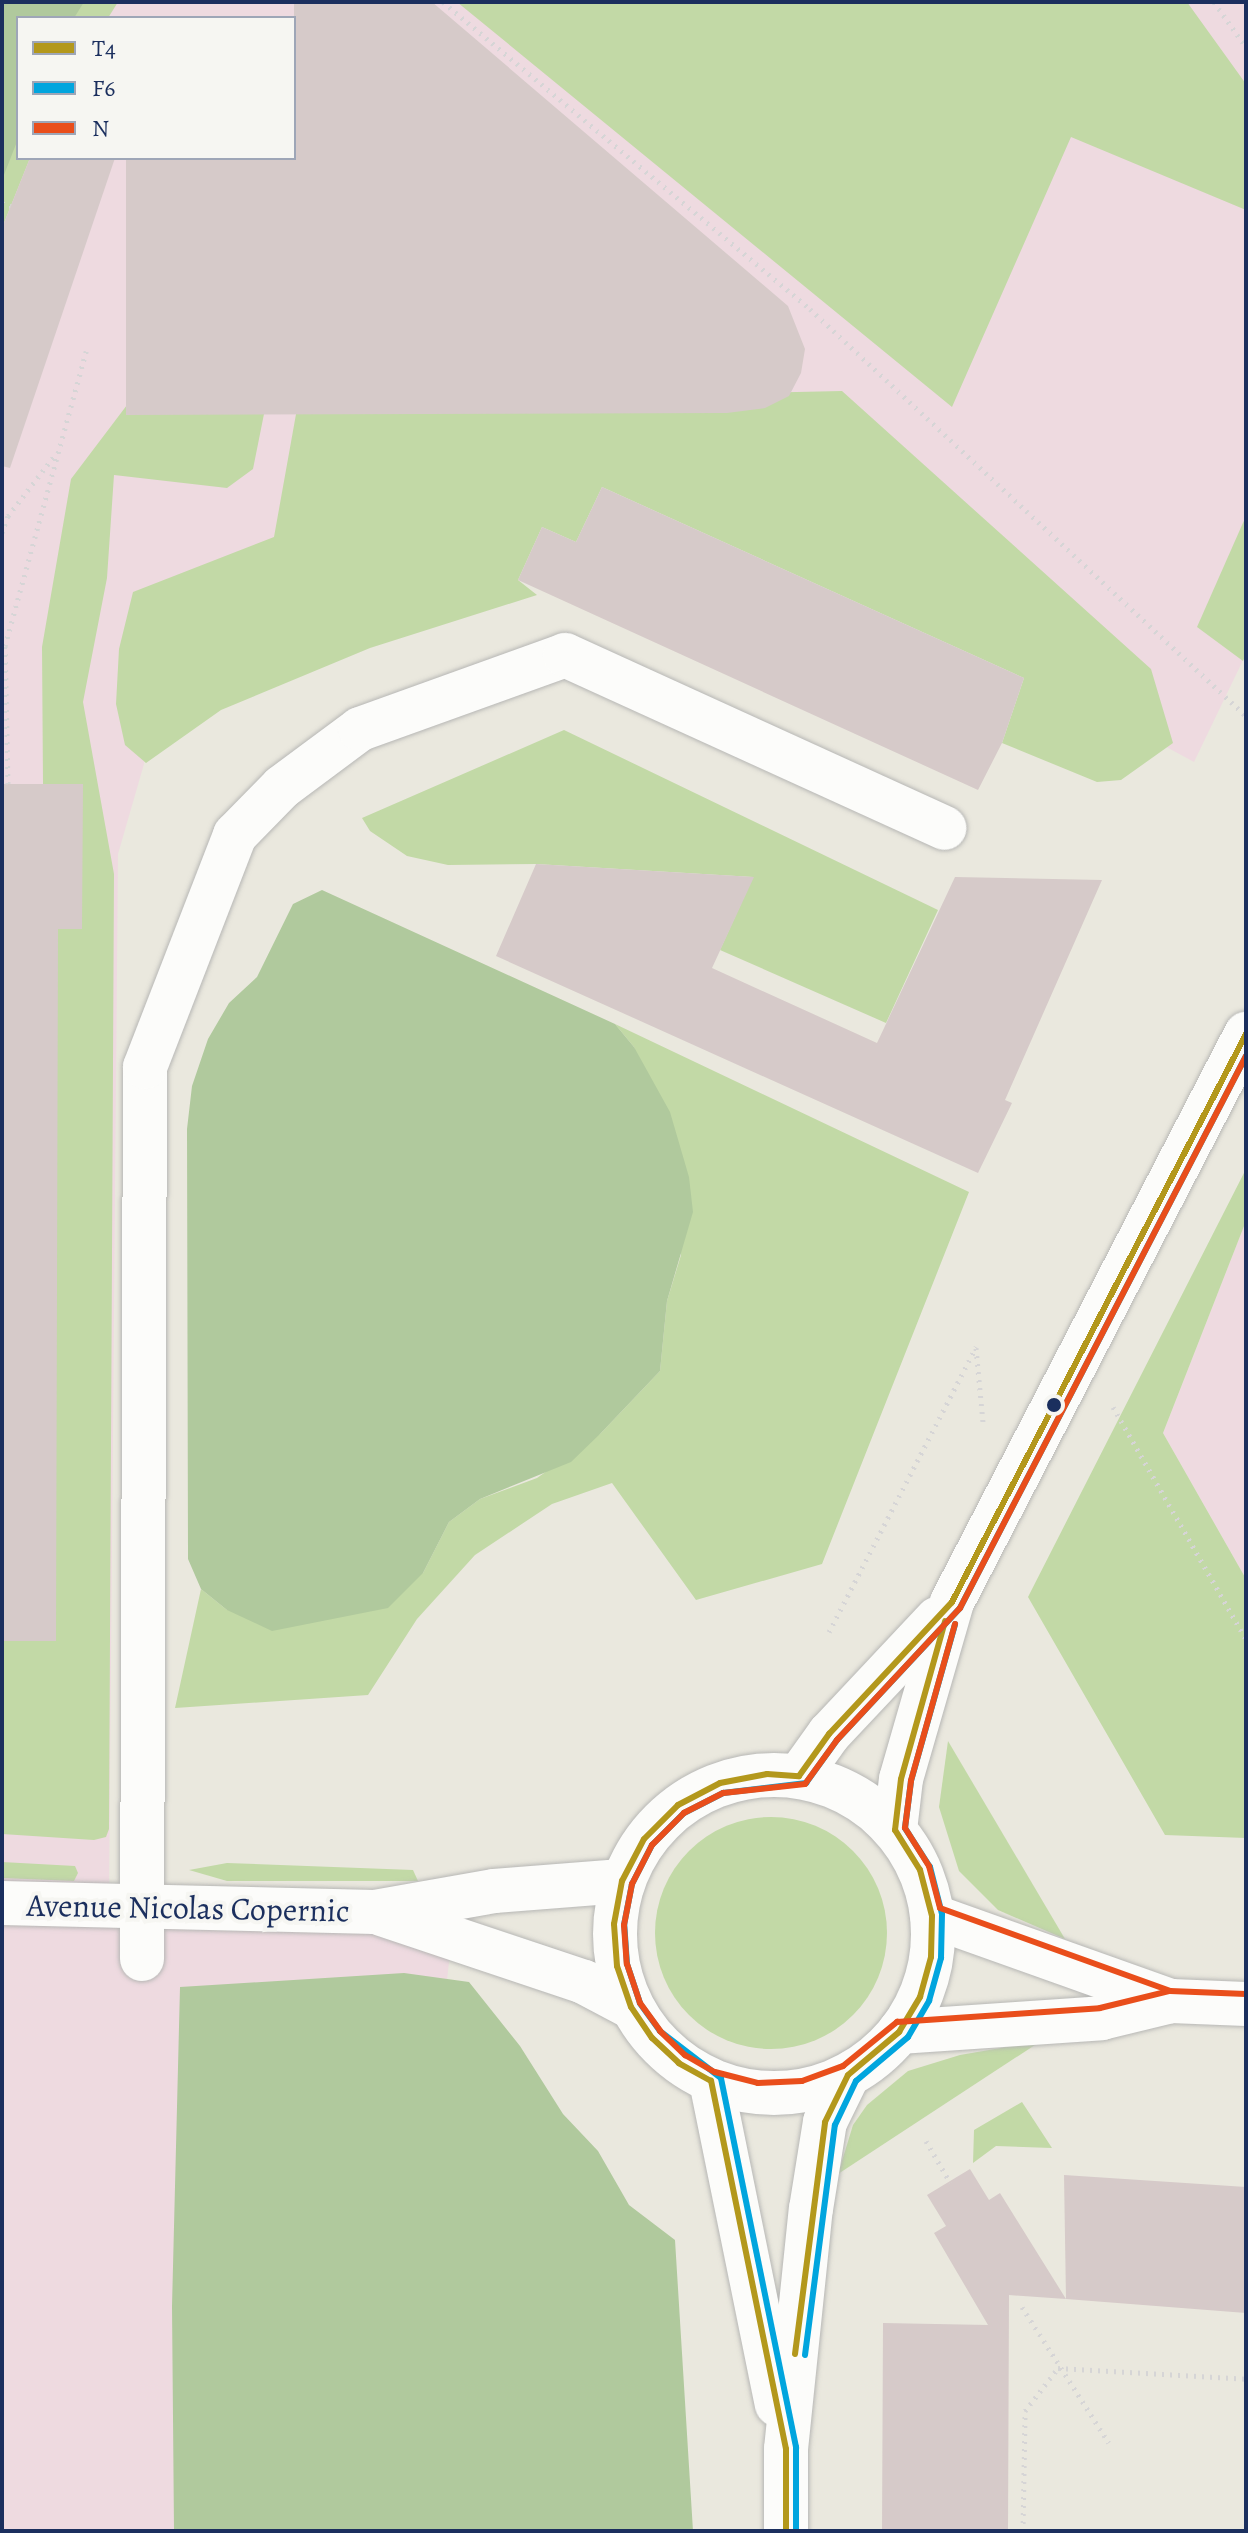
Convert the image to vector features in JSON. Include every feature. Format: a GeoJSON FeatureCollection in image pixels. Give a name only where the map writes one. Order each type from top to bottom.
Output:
{"type":"FeatureCollection","features":[{"type":"Feature","properties":{"kind":"street"},"geometry":{"type":"LineString","coordinates":[[142,1959],[145,1067],[235,835],[282,787],[360,729],[565,655],[944,828]]}},
{"type":"Feature","properties":{"kind":"street"},"geometry":{"type":"LineString","coordinates":[[895,1830],[901,1779],[952,1602],[1246,1034]]}},
{"type":"Feature","properties":{"kind":"street"},"geometry":{"type":"LineString","coordinates":[[799,1776],[829,1734],[952,1602]]}},
{"type":"Feature","properties":{"kind":"street"},"geometry":{"type":"LineString","coordinates":[[767,1774],[799,1776],[835,1786],[868,1804],[895,1830],[920,1870],[932,1916],[931,1957],[920,1997],[899,2032],[848,2075],[804,2091],[757,2093],[711,2081],[679,2063],[652,2038],[631,2007],[617,1966],[614,1924],[622,1881],[644,1839],[678,1805],[720,1783],[767,1774]]}},
{"type":"Feature","properties":{"kind":"street","name":"Avenue Nicolas Copernic"},"geometry":{"type":"LineString","coordinates":[[2,1903],[375,1912],[494,1891],[622,1881]]}},
{"type":"Feature","properties":{"kind":"street","name":"Avenue Nicolas Copernic"},"geometry":{"type":"LineString","coordinates":[[375,1912],[584,1982],[631,2007]]}},
{"type":"Feature","properties":{"kind":"street"},"geometry":{"type":"LineString","coordinates":[[932,1916],[1171,2001]]}},
{"type":"Feature","properties":{"kind":"street"},"geometry":{"type":"LineString","coordinates":[[899,2032],[1102,2018],[1171,2001],[1246,2004]]}},
{"type":"Feature","properties":{"kind":"street"},"geometry":{"type":"LineString","coordinates":[[786,2531],[786,2449],[818,2165],[825,2122],[848,2075]]}},
{"type":"Feature","properties":{"kind":"street"},"geometry":{"type":"LineString","coordinates":[[711,2081],[786,2449]]}},
{"type":"Feature","properties":{"kind":"path"},"geometry":{"type":"LineString","coordinates":[[443,2],[810,309],[1246,716]]}},
{"type":"Feature","properties":{"kind":"path"},"geometry":{"type":"LineString","coordinates":[[1214,2],[1246,47]]}},
{"type":"Feature","properties":{"kind":"path"},"geometry":{"type":"LineString","coordinates":[[2,203],[10,206]]}},
{"type":"Feature","properties":{"kind":"path"},"geometry":{"type":"LineString","coordinates":[[8,784],[5,646],[86,351]]}},
{"type":"Feature","properties":{"kind":"path"},"geometry":{"type":"LineString","coordinates":[[2,533],[8,516],[56,452]]}},
{"type":"Feature","properties":{"kind":"path"},"geometry":{"type":"LineString","coordinates":[[829,1632],[976,1347]]}},
{"type":"Feature","properties":{"kind":"path"},"geometry":{"type":"LineString","coordinates":[[1108,1398],[1246,1639]]}},
{"type":"Feature","properties":{"kind":"path"},"geometry":{"type":"LineString","coordinates":[[926,2141],[950,2182]]}},
{"type":"Feature","properties":{"kind":"path"},"geometry":{"type":"LineString","coordinates":[[1022,2307],[1058,2368],[1109,2443]]}},
{"type":"Feature","properties":{"kind":"path"},"geometry":{"type":"LineString","coordinates":[[1058,2368],[1246,2379]]}},
{"type":"Feature","properties":{"kind":"path"},"geometry":{"type":"LineString","coordinates":[[1023,2531],[1025,2411],[1058,2368]]}},
{"type":"Feature","properties":{"kind":"shaded area"},"geometry":{"type":"Polygon","coordinates":[[[2,2],[1246,2],[1246,654],[1194,762],[639,460],[160,640],[144,764],[118,854],[109,1893],[454,1918],[441,2033],[683,2531],[2,2531],[2,2]]]}},
{"type":"Feature","properties":{"kind":"shaded area"},"geometry":{"type":"Polygon","coordinates":[[[1246,1221],[1246,1579],[1163,1433],[1246,1221]]]}},
{"type":"Feature","properties":{"kind":"green space"},"geometry":{"type":"Polygon","coordinates":[[[2,2],[118,2],[109,16],[16,16],[16,160],[29,160],[2,228],[2,2]]]}},
{"type":"Feature","properties":{"kind":"green space"},"geometry":{"type":"Polygon","coordinates":[[[2,2],[84,2],[75,16],[16,16],[16,144],[2,180],[2,2]]]}},
{"type":"Feature","properties":{"kind":"green space"},"geometry":{"type":"Polygon","coordinates":[[[457,2],[1187,2],[1246,84],[1246,210],[1071,137],[952,407],[457,2]]]}},
{"type":"Feature","properties":{"kind":"green space"},"geometry":{"type":"Polygon","coordinates":[[[842,391],[1151,669],[1173,743],[1121,780],[1097,782],[1002,743],[1024,678],[602,487],[576,542],[542,527],[518,580],[537,595],[370,648],[221,710],[146,763],[125,745],[116,704],[119,649],[133,592],[274,537],[298,403],[842,391]]]}},
{"type":"Feature","properties":{"kind":"green space"},"geometry":{"type":"Polygon","coordinates":[[[266,404],[253,469],[227,488],[114,475],[107,578],[83,702],[114,874],[109,1829],[106,1837],[94,1840],[2,1834],[2,872],[43,784],[42,647],[71,479],[127,405],[266,404]]]}},
{"type":"Feature","properties":{"kind":"green space"},"geometry":{"type":"Polygon","coordinates":[[[1246,516],[1246,654],[1243,661],[1197,627],[1246,516]]]}},
{"type":"Feature","properties":{"kind":"green space"},"geometry":{"type":"Polygon","coordinates":[[[564,730],[938,910],[886,1023],[720,950],[753,877],[536,864],[448,865],[407,856],[370,831],[362,818],[564,730]]]}},
{"type":"Feature","properties":{"kind":"green space"},"geometry":{"type":"Polygon","coordinates":[[[322,890],[615,1024],[634,1047],[670,1112],[689,1177],[693,1212],[667,1301],[660,1371],[601,1433],[571,1462],[480,1499],[449,1522],[423,1573],[388,1608],[272,1631],[227,1610],[201,1589],[188,1559],[187,1129],[192,1086],[208,1039],[229,1003],[257,977],[293,904],[322,890]]]}},
{"type":"Feature","properties":{"kind":"green space"},"geometry":{"type":"Polygon","coordinates":[[[615,1024],[969,1192],[822,1564],[696,1600],[612,1483],[552,1504],[475,1555],[417,1619],[368,1695],[175,1708],[201,1589],[227,1610],[423,1573],[449,1522],[480,1499],[537,1478],[601,1433],[660,1371],[667,1301],[681,1255],[634,1047],[615,1024]]]}},
{"type":"Feature","properties":{"kind":"green space"},"geometry":{"type":"Polygon","coordinates":[[[1246,1169],[1246,1221],[1163,1433],[1246,1579],[1246,1838],[1165,1835],[1028,1597],[1246,1169]]]}},
{"type":"Feature","properties":{"kind":"green space"},"geometry":{"type":"Polygon","coordinates":[[[948,1741],[1065,1939],[998,1910],[959,1871],[939,1807],[948,1741]]]}},
{"type":"Feature","properties":{"kind":"green space"},"geometry":{"type":"Polygon","coordinates":[[[771,1817],[816,1825],[836,1836],[853,1851],[868,1868],[879,1888],[887,1933],[879,1978],[868,1998],[853,2015],[836,2030],[816,2041],[771,2049],[726,2041],[706,2030],[689,2015],[674,1998],[663,1978],[655,1933],[663,1888],[674,1868],[689,1851],[706,1836],[726,1825],[771,1817]]]}},
{"type":"Feature","properties":{"kind":"green space"},"geometry":{"type":"Polygon","coordinates":[[[2,1862],[75,1866],[78,1873],[74,1881],[2,1878],[2,1862]]]}},
{"type":"Feature","properties":{"kind":"green space"},"geometry":{"type":"Polygon","coordinates":[[[227,1863],[413,1870],[418,1881],[227,1881],[189,1870],[227,1863]]]}},
{"type":"Feature","properties":{"kind":"green space"},"geometry":{"type":"Polygon","coordinates":[[[404,1973],[469,1982],[520,2046],[563,2114],[598,2151],[629,2205],[675,2240],[693,2531],[174,2531],[172,2306],[180,1987],[404,1973]]]}},
{"type":"Feature","properties":{"kind":"green space"},"geometry":{"type":"Polygon","coordinates":[[[1041,2041],[838,2174],[853,2125],[867,2105],[908,2071],[960,2055],[1041,2041]]]}},
{"type":"Feature","properties":{"kind":"green space"},"geometry":{"type":"Polygon","coordinates":[[[1022,2102],[1052,2148],[996,2146],[973,2163],[974,2130],[1022,2102]]]}},
{"type":"Feature","properties":{"kind":"building"},"geometry":{"type":"Polygon","coordinates":[[[294,2],[432,2],[788,306],[805,349],[801,373],[789,396],[765,408],[727,413],[126,415],[126,160],[296,160],[294,2]]]}},
{"type":"Feature","properties":{"kind":"building"},"geometry":{"type":"Polygon","coordinates":[[[29,160],[114,160],[10,468],[2,466],[2,228],[29,160]]]}},
{"type":"Feature","properties":{"kind":"building"},"geometry":{"type":"Polygon","coordinates":[[[602,487],[1024,678],[1002,743],[978,790],[518,580],[542,527],[576,542],[602,487]]]}},
{"type":"Feature","properties":{"kind":"building"},"geometry":{"type":"Polygon","coordinates":[[[2,784],[83,784],[82,929],[58,929],[56,1641],[2,1641],[2,784]]]}},
{"type":"Feature","properties":{"kind":"building"},"geometry":{"type":"Polygon","coordinates":[[[536,864],[754,877],[712,968],[877,1043],[955,877],[1102,880],[1005,1100],[1012,1103],[978,1173],[496,956],[536,864]]]}},
{"type":"Feature","properties":{"kind":"building"},"geometry":{"type":"Polygon","coordinates":[[[970,2169],[989,2200],[1000,2193],[1066,2299],[1009,2295],[1008,2531],[882,2531],[883,2323],[988,2325],[934,2233],[946,2226],[927,2195],[970,2169]]]}},
{"type":"Feature","properties":{"kind":"building"},"geometry":{"type":"Polygon","coordinates":[[[1064,2175],[1246,2187],[1246,2313],[1066,2299],[1064,2175]]]}},
{"type":"Feature","properties":{"kind":"transit line","name":"T4"},"geometry":{"type":"LineString","coordinates":[[786,2531],[786,2449],[711,2081],[679,2063],[652,2038],[631,2007],[617,1966],[614,1924],[622,1881],[644,1839],[678,1805],[720,1783],[767,1774],[799,1776],[829,1734],[952,1602],[1246,1034]]}},
{"type":"Feature","properties":{"kind":"transit line","name":"F6"},"geometry":{"type":"LineString","coordinates":[[796,2531],[796,2447],[721,2078],[660,2031],[640,2003],[627,1964],[624,1925],[632,1884],[652,1845],[684,1813],[723,1793],[806,1783],[837,1740],[960,1608],[1246,1056]]}},
{"type":"Feature","properties":{"kind":"transit line","name":"N"},"geometry":{"type":"LineString","coordinates":[[1246,1056],[960,1608],[837,1740],[805,1784],[723,1793],[684,1813],[652,1845],[632,1884],[624,1925],[627,1964],[640,2003],[660,2031],[685,2055],[715,2072],[758,2083],[802,2081],[843,2066],[897,2022],[1100,2008],[1170,1991],[1246,1994]]}},
{"type":"Feature","properties":{"kind":"transit line","name":"T4"},"geometry":{"type":"LineString","coordinates":[[795,2354],[825,2122],[848,2075],[899,2032],[920,1997],[931,1957],[932,1916],[920,1870],[895,1830],[901,1779],[945,1621]]}},
{"type":"Feature","properties":{"kind":"transit line","name":"F6"},"geometry":{"type":"LineString","coordinates":[[805,2355],[835,2125],[856,2081],[908,2037],[929,2001],[941,1958],[942,1914],[930,1867],[905,1828],[911,1781],[955,1624]]}},
{"type":"Feature","properties":{"kind":"transit line","name":"N"},"geometry":{"type":"LineString","coordinates":[[955,1624],[911,1781],[905,1828],[929,1866],[940,1908],[1170,1991]]}}]}
